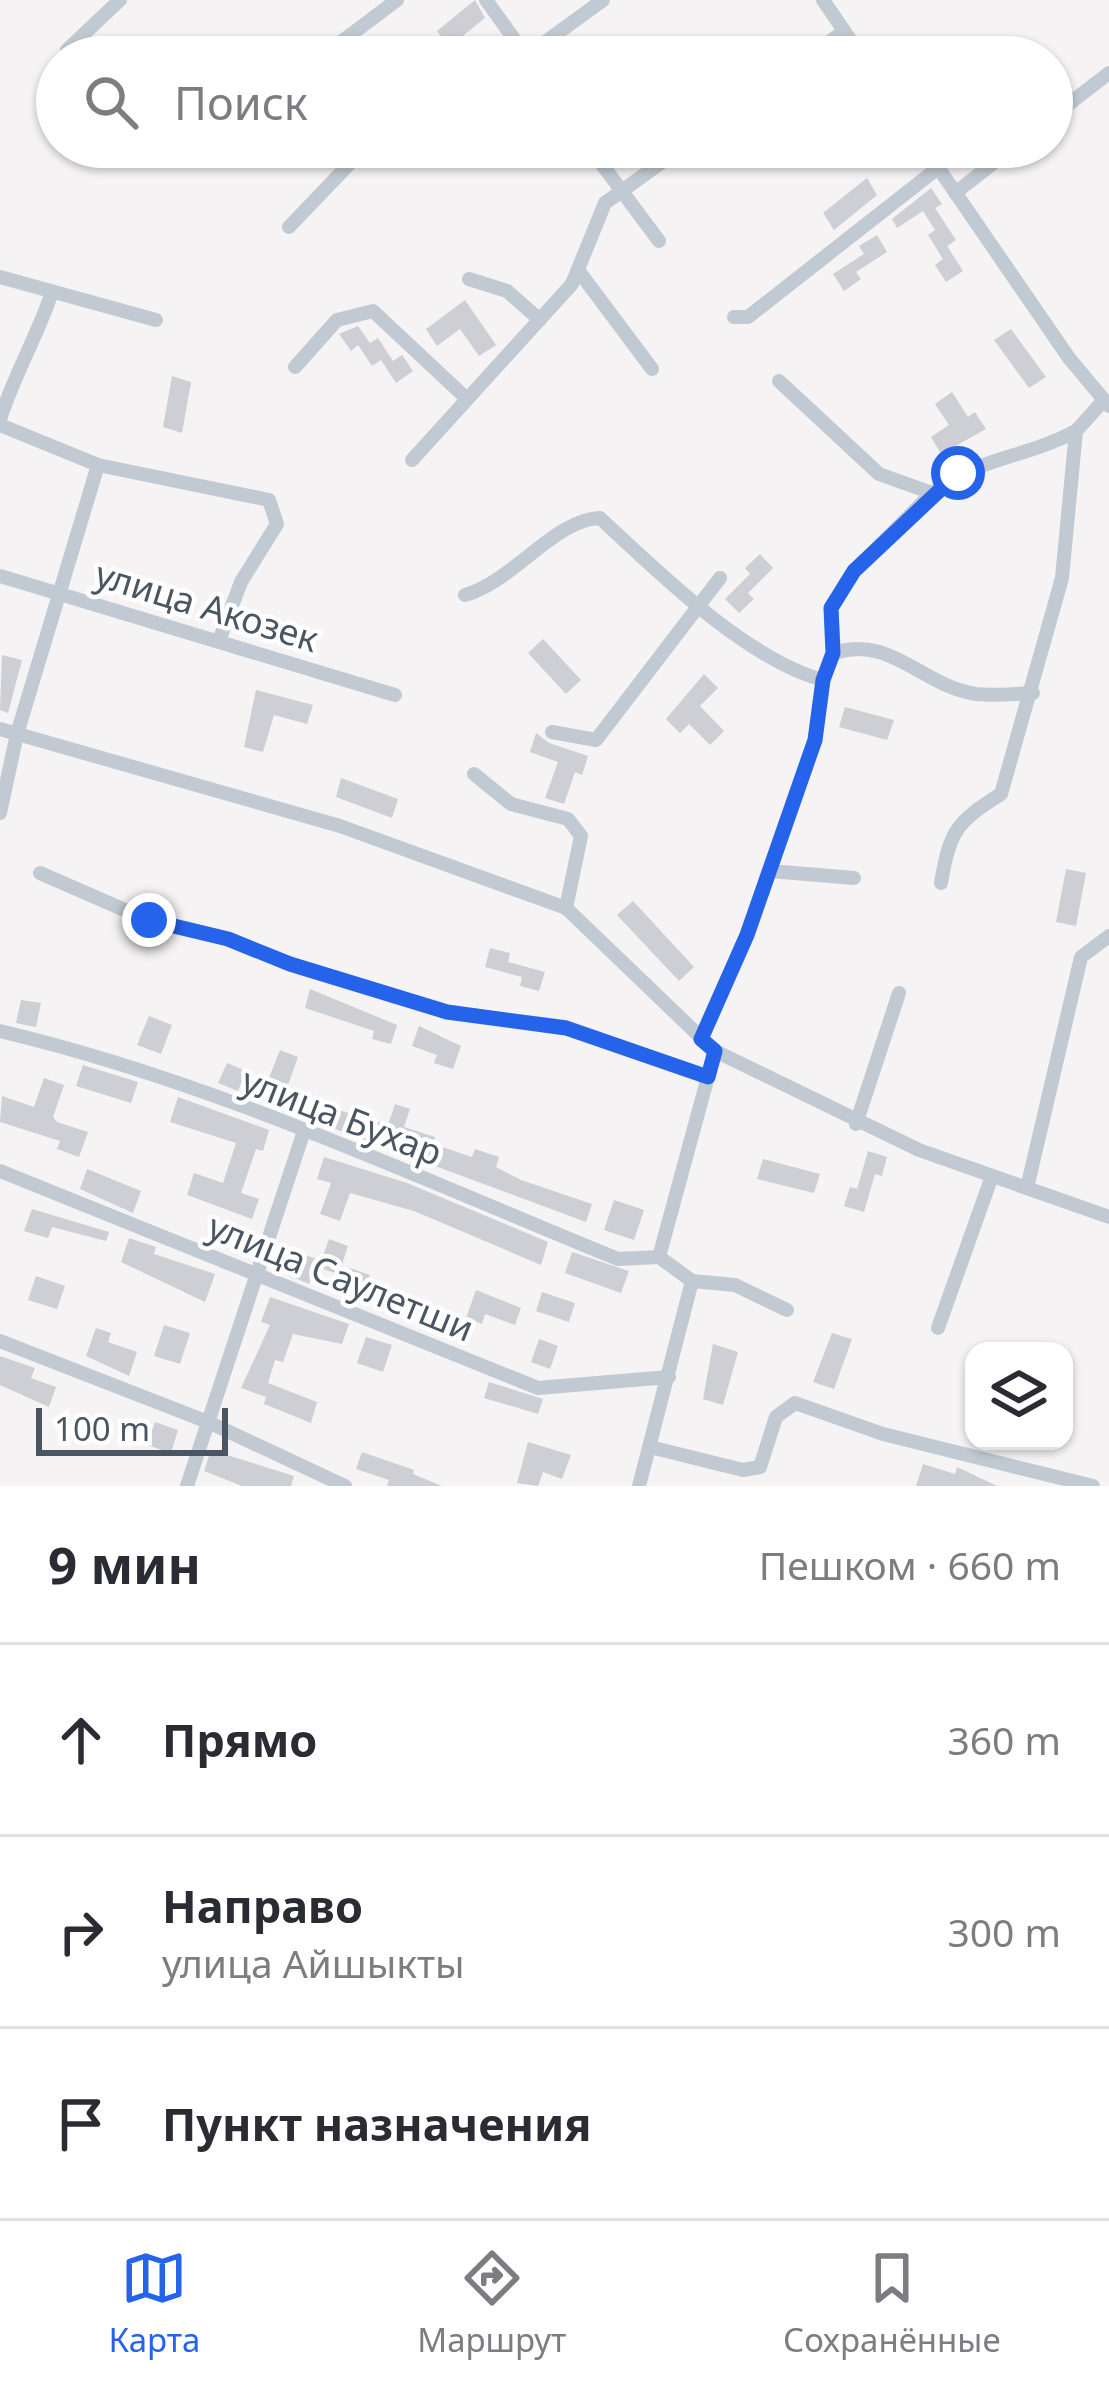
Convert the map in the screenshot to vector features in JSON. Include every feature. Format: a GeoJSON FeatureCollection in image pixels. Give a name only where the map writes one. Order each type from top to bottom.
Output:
{"type":"FeatureCollection","features":[{"type":"Feature","properties":{"kind":"street"},"geometry":{"type":"LineString","coordinates":[[82,36],[120,0]]}},
{"type":"Feature","properties":{"kind":"street"},"geometry":{"type":"LineString","coordinates":[[349,36],[397,0]]}},
{"type":"Feature","properties":{"kind":"street"},"geometry":{"type":"LineString","coordinates":[[486,0],[512,36]]}},
{"type":"Feature","properties":{"kind":"street"},"geometry":{"type":"LineString","coordinates":[[555,36],[603,0]]}},
{"type":"Feature","properties":{"kind":"street"},"geometry":{"type":"LineString","coordinates":[[823,0],[847,36]]}},
{"type":"Feature","properties":{"kind":"street"},"geometry":{"type":"LineString","coordinates":[[837,36],[844,31]]}},
{"type":"Feature","properties":{"kind":"street"},"geometry":{"type":"LineString","coordinates":[[1073,101],[1109,73]]}},
{"type":"Feature","properties":{"kind":"street"},"geometry":{"type":"LineString","coordinates":[[289,226],[345,168]]}},
{"type":"Feature","properties":{"kind":"street"},"geometry":{"type":"LineString","coordinates":[[603,168],[659,241]]}},
{"type":"Feature","properties":{"kind":"street"},"geometry":{"type":"LineString","coordinates":[[412,460],[578,270],[605,203],[654,168]]}},
{"type":"Feature","properties":{"kind":"street"},"geometry":{"type":"LineString","coordinates":[[701,1039],[770,871],[815,740],[823,680],[833,653],[831,608],[854,571],[932,493],[997,455],[1054,443],[1076,431],[1107,403],[1069,358],[938,168],[748,317],[734,317]]}},
{"type":"Feature","properties":{"kind":"street"},"geometry":{"type":"LineString","coordinates":[[955,193],[987,168]]}},
{"type":"Feature","properties":{"kind":"street"},"geometry":{"type":"LineString","coordinates":[[578,270],[652,369]]}},
{"type":"Feature","properties":{"kind":"street"},"geometry":{"type":"LineString","coordinates":[[0,278],[156,320]]}},
{"type":"Feature","properties":{"kind":"street"},"geometry":{"type":"LineString","coordinates":[[469,279],[507,291],[539,320]]}},
{"type":"Feature","properties":{"kind":"street"},"geometry":{"type":"LineString","coordinates":[[52,292],[35,344],[18,364],[0,422],[98,465],[268,500],[277,524],[241,582],[220,638]]}},
{"type":"Feature","properties":{"kind":"street"},"geometry":{"type":"LineString","coordinates":[[295,368],[337,320],[373,311],[467,399]]}},
{"type":"Feature","properties":{"kind":"street"},"geometry":{"type":"LineString","coordinates":[[779,381],[879,474],[932,493]]}},
{"type":"Feature","properties":{"kind":"street"},"geometry":{"type":"LineString","coordinates":[[941,883],[950,835],[970,813],[1001,794],[1034,694],[1062,578],[1076,431]]}},
{"type":"Feature","properties":{"kind":"street"},"geometry":{"type":"LineString","coordinates":[[0,813],[17,734],[98,465]]}},
{"type":"Feature","properties":{"kind":"street"},"geometry":{"type":"LineString","coordinates":[[465,595],[511,573],[580,518],[600,518],[788,670],[823,680]]}},
{"type":"Feature","properties":{"kind":"street","name":"улица Акозек"},"geometry":{"type":"LineString","coordinates":[[0,576],[395,694]]}},
{"type":"Feature","properties":{"kind":"street"},"geometry":{"type":"LineString","coordinates":[[553,732],[596,740],[720,578]]}},
{"type":"Feature","properties":{"kind":"street"},"geometry":{"type":"LineString","coordinates":[[833,653],[850,647],[888,651],[938,682],[975,694],[1034,694]]}},
{"type":"Feature","properties":{"kind":"street"},"geometry":{"type":"LineString","coordinates":[[0,729],[340,826],[566,908],[715,1051],[856,1124],[1109,1217]]}},
{"type":"Feature","properties":{"kind":"street"},"geometry":{"type":"LineString","coordinates":[[474,774],[511,804],[568,819],[581,836],[566,908]]}},
{"type":"Feature","properties":{"kind":"street"},"geometry":{"type":"LineString","coordinates":[[770,871],[854,878]]}},
{"type":"Feature","properties":{"kind":"street"},"geometry":{"type":"LineString","coordinates":[[40,874],[149,920],[228,939],[290,964],[447,1012],[566,1028],[708,1077]]}},
{"type":"Feature","properties":{"kind":"street"},"geometry":{"type":"LineString","coordinates":[[1028,1188],[1081,957],[1109,936]]}},
{"type":"Feature","properties":{"kind":"street"},"geometry":{"type":"LineString","coordinates":[[856,1124],[899,992]]}},
{"type":"Feature","properties":{"kind":"street","name":"улица Бухар"},"geometry":{"type":"LineString","coordinates":[[0,1031],[87,1052],[304,1131],[618,1259],[659,1257]]}},
{"type":"Feature","properties":{"kind":"street"},"geometry":{"type":"LineString","coordinates":[[715,1051],[659,1257],[692,1281],[735,1285],[787,1310]]}},
{"type":"Feature","properties":{"kind":"street"},"geometry":{"type":"LineString","coordinates":[[187,1486],[304,1131]]}},
{"type":"Feature","properties":{"kind":"street","name":"улица Саулетши"},"geometry":{"type":"LineString","coordinates":[[0,1171],[538,1388],[669,1377]]}},
{"type":"Feature","properties":{"kind":"street"},"geometry":{"type":"LineString","coordinates":[[938,1328],[992,1176]]}},
{"type":"Feature","properties":{"kind":"street"},"geometry":{"type":"LineString","coordinates":[[639,1486],[692,1281]]}},
{"type":"Feature","properties":{"kind":"street"},"geometry":{"type":"LineString","coordinates":[[0,1341],[208,1422],[345,1486]]}},
{"type":"Feature","properties":{"kind":"street"},"geometry":{"type":"LineString","coordinates":[[650,1447],[743,1470],[760,1467],[776,1417],[795,1403],[883,1434],[1093,1486]]}},
{"type":"Feature","properties":{"kind":"building"},"geometry":{"type":"Polygon","coordinates":[[[475,0],[485,18],[463,36],[441,36],[437,31],[475,0]]]}},
{"type":"Feature","properties":{"kind":"building"},"geometry":{"type":"Polygon","coordinates":[[[867,178],[877,195],[834,230],[823,213],[867,178]]]}},
{"type":"Feature","properties":{"kind":"building"},"geometry":{"type":"Polygon","coordinates":[[[931,188],[942,204],[935,208],[956,240],[947,246],[963,271],[946,282],[935,265],[943,259],[928,235],[935,230],[923,211],[897,228],[892,219],[931,188]]]}},
{"type":"Feature","properties":{"kind":"building"},"geometry":{"type":"Polygon","coordinates":[[[877,235],[887,252],[856,272],[861,279],[844,291],[833,274],[864,254],[859,246],[877,235]]]}},
{"type":"Feature","properties":{"kind":"building"},"geometry":{"type":"Polygon","coordinates":[[[465,300],[496,345],[479,356],[460,329],[437,346],[426,329],[465,300]]]}},
{"type":"Feature","properties":{"kind":"building"},"geometry":{"type":"Polygon","coordinates":[[[358,326],[370,343],[378,338],[393,361],[402,355],[413,371],[396,383],[381,360],[372,366],[358,345],[351,351],[339,334],[358,326]]]}},
{"type":"Feature","properties":{"kind":"building"},"geometry":{"type":"Polygon","coordinates":[[[1011,329],[1046,377],[1029,388],[994,340],[1011,329]]]}},
{"type":"Feature","properties":{"kind":"building"},"geometry":{"type":"Polygon","coordinates":[[[172,376],[191,382],[182,433],[163,427],[172,376]]]}},
{"type":"Feature","properties":{"kind":"building"},"geometry":{"type":"Polygon","coordinates":[[[952,392],[968,417],[975,412],[986,429],[941,454],[931,437],[949,425],[935,404],[952,392]]]}},
{"type":"Feature","properties":{"kind":"building"},"geometry":{"type":"Polygon","coordinates":[[[760,554],[773,568],[748,593],[754,599],[739,613],[725,599],[750,574],[745,568],[760,554]]]}},
{"type":"Feature","properties":{"kind":"building"},"geometry":{"type":"Polygon","coordinates":[[[543,639],[581,680],[566,694],[528,653],[543,639]]]}},
{"type":"Feature","properties":{"kind":"building"},"geometry":{"type":"Polygon","coordinates":[[[2,655],[22,660],[8,713],[0,710],[2,655]]]}},
{"type":"Feature","properties":{"kind":"building"},"geometry":{"type":"Polygon","coordinates":[[[704,674],[718,688],[700,706],[724,731],[710,745],[689,724],[680,733],[666,719],[704,674]]]}},
{"type":"Feature","properties":{"kind":"building"},"geometry":{"type":"Polygon","coordinates":[[[256,690],[313,705],[307,724],[274,715],[263,752],[244,747],[256,690]]]}},
{"type":"Feature","properties":{"kind":"building"},"geometry":{"type":"Polygon","coordinates":[[[845,707],[894,720],[887,740],[839,727],[845,707]]]}},
{"type":"Feature","properties":{"kind":"building"},"geometry":{"type":"Polygon","coordinates":[[[536,733],[549,743],[588,756],[582,775],[575,772],[564,804],[545,798],[558,762],[530,752],[536,733]]]}},
{"type":"Feature","properties":{"kind":"building"},"geometry":{"type":"Polygon","coordinates":[[[341,778],[398,799],[392,818],[336,797],[341,778]]]}},
{"type":"Feature","properties":{"kind":"building"},"geometry":{"type":"Polygon","coordinates":[[[1066,869],[1086,873],[1076,926],[1056,922],[1066,869]]]}},
{"type":"Feature","properties":{"kind":"building"},"geometry":{"type":"Polygon","coordinates":[[[633,901],[694,967],[679,981],[617,915],[633,901]]]}},
{"type":"Feature","properties":{"kind":"building"},"geometry":{"type":"Polygon","coordinates":[[[490,948],[510,953],[508,962],[545,972],[539,991],[520,986],[522,977],[485,967],[490,948]]]}},
{"type":"Feature","properties":{"kind":"building"},"geometry":{"type":"Polygon","coordinates":[[[310,989],[397,1025],[391,1044],[372,1039],[374,1031],[305,1008],[310,989]]]}},
{"type":"Feature","properties":{"kind":"building"},"geometry":{"type":"Polygon","coordinates":[[[21,1000],[41,1003],[36,1027],[16,1023],[21,1000]]]}},
{"type":"Feature","properties":{"kind":"building"},"geometry":{"type":"Polygon","coordinates":[[[149,1016],[172,1025],[161,1054],[137,1045],[149,1016]]]}},
{"type":"Feature","properties":{"kind":"building"},"geometry":{"type":"Polygon","coordinates":[[[419,1026],[461,1046],[453,1069],[434,1063],[437,1055],[412,1046],[419,1026]]]}},
{"type":"Feature","properties":{"kind":"building"},"geometry":{"type":"Polygon","coordinates":[[[280,1050],[298,1057],[288,1085],[269,1078],[280,1050]]]}},
{"type":"Feature","properties":{"kind":"building"},"geometry":{"type":"Polygon","coordinates":[[[227,1063],[246,1071],[238,1091],[218,1083],[227,1063]]]}},
{"type":"Feature","properties":{"kind":"building"},"geometry":{"type":"Polygon","coordinates":[[[83,1065],[138,1082],[131,1103],[76,1086],[83,1065]]]}},
{"type":"Feature","properties":{"kind":"building"},"geometry":{"type":"Polygon","coordinates":[[[44,1078],[64,1085],[53,1117],[57,1122],[88,1132],[79,1157],[57,1149],[60,1141],[0,1122],[2,1096],[34,1107],[44,1078]]]}},
{"type":"Feature","properties":{"kind":"building"},"geometry":{"type":"Polygon","coordinates":[[[178,1097],[269,1130],[263,1151],[256,1149],[241,1193],[259,1199],[252,1219],[187,1195],[194,1173],[223,1183],[236,1143],[170,1122],[178,1097]]]}},
{"type":"Feature","properties":{"kind":"building"},"geometry":{"type":"Polygon","coordinates":[[[395,1104],[410,1109],[404,1127],[435,1137],[433,1144],[472,1157],[475,1149],[499,1157],[496,1167],[521,1180],[592,1204],[586,1222],[316,1122],[322,1105],[388,1125],[395,1104]]]}},
{"type":"Feature","properties":{"kind":"building"},"geometry":{"type":"Polygon","coordinates":[[[868,1151],[887,1157],[882,1176],[875,1174],[864,1212],[844,1206],[850,1187],[857,1189],[868,1151]]]}},
{"type":"Feature","properties":{"kind":"building"},"geometry":{"type":"Polygon","coordinates":[[[324,1157],[407,1183],[548,1242],[541,1265],[414,1211],[350,1193],[340,1221],[320,1214],[331,1183],[317,1179],[324,1157]]]}},
{"type":"Feature","properties":{"kind":"building"},"geometry":{"type":"Polygon","coordinates":[[[763,1159],[820,1174],[814,1193],[757,1179],[763,1159]]]}},
{"type":"Feature","properties":{"kind":"building"},"geometry":{"type":"Polygon","coordinates":[[[87,1169],[141,1191],[133,1213],[80,1189],[87,1169]]]}},
{"type":"Feature","properties":{"kind":"building"},"geometry":{"type":"Polygon","coordinates":[[[614,1200],[644,1210],[634,1240],[604,1230],[614,1200]]]}},
{"type":"Feature","properties":{"kind":"building"},"geometry":{"type":"Polygon","coordinates":[[[32,1209],[109,1232],[106,1241],[52,1227],[48,1238],[24,1231],[32,1209]]]}},
{"type":"Feature","properties":{"kind":"building"},"geometry":{"type":"Polygon","coordinates":[[[129,1238],[156,1247],[154,1254],[215,1274],[205,1302],[121,1262],[129,1238]]]}},
{"type":"Feature","properties":{"kind":"building"},"geometry":{"type":"Polygon","coordinates":[[[329,1239],[348,1246],[339,1274],[319,1268],[329,1239]]]}},
{"type":"Feature","properties":{"kind":"building"},"geometry":{"type":"Polygon","coordinates":[[[284,1248],[317,1259],[309,1284],[276,1270],[284,1248]]]}},
{"type":"Feature","properties":{"kind":"building"},"geometry":{"type":"Polygon","coordinates":[[[572,1252],[629,1271],[621,1293],[565,1273],[572,1252]]]}},
{"type":"Feature","properties":{"kind":"building"},"geometry":{"type":"Polygon","coordinates":[[[350,1268],[370,1275],[360,1304],[340,1296],[350,1268]]]}},
{"type":"Feature","properties":{"kind":"building"},"geometry":{"type":"Polygon","coordinates":[[[36,1276],[65,1286],[57,1309],[28,1300],[36,1276]]]}},
{"type":"Feature","properties":{"kind":"building"},"geometry":{"type":"Polygon","coordinates":[[[476,1290],[521,1308],[515,1325],[485,1314],[482,1324],[466,1318],[476,1290]]]}},
{"type":"Feature","properties":{"kind":"building"},"geometry":{"type":"Polygon","coordinates":[[[542,1292],[575,1303],[569,1322],[536,1311],[542,1292]]]}},
{"type":"Feature","properties":{"kind":"building"},"geometry":{"type":"Polygon","coordinates":[[[270,1297],[349,1324],[342,1344],[293,1334],[283,1362],[275,1360],[268,1383],[317,1402],[311,1423],[264,1404],[266,1397],[241,1388],[270,1325],[261,1322],[270,1297]]]}},
{"type":"Feature","properties":{"kind":"building"},"geometry":{"type":"Polygon","coordinates":[[[164,1325],[190,1333],[180,1364],[154,1356],[164,1325]]]}},
{"type":"Feature","properties":{"kind":"building"},"geometry":{"type":"Polygon","coordinates":[[[96,1328],[111,1333],[108,1342],[137,1352],[129,1376],[86,1356],[96,1328]]]}},
{"type":"Feature","properties":{"kind":"building"},"geometry":{"type":"Polygon","coordinates":[[[832,1333],[852,1339],[834,1389],[813,1382],[832,1333]]]}},
{"type":"Feature","properties":{"kind":"building"},"geometry":{"type":"Polygon","coordinates":[[[366,1337],[392,1345],[383,1372],[357,1363],[366,1337]]]}},
{"type":"Feature","properties":{"kind":"building"},"geometry":{"type":"Polygon","coordinates":[[[539,1339],[558,1346],[550,1369],[531,1362],[539,1339]]]}},
{"type":"Feature","properties":{"kind":"building"},"geometry":{"type":"Polygon","coordinates":[[[713,1344],[738,1352],[723,1405],[703,1399],[713,1344]]]}},
{"type":"Feature","properties":{"kind":"building"},"geometry":{"type":"Polygon","coordinates":[[[0,1356],[35,1368],[31,1378],[56,1387],[49,1407],[0,1385],[0,1356]]]}},
{"type":"Feature","properties":{"kind":"building"},"geometry":{"type":"Polygon","coordinates":[[[489,1382],[543,1399],[538,1414],[484,1398],[489,1382]]]}},
{"type":"Feature","properties":{"kind":"building"},"geometry":{"type":"Polygon","coordinates":[[[155,1422],[178,1430],[171,1453],[147,1445],[155,1422]]]}},
{"type":"Feature","properties":{"kind":"building"},"geometry":{"type":"Polygon","coordinates":[[[528,1442],[571,1455],[562,1479],[543,1472],[538,1486],[517,1483],[528,1442]]]}},
{"type":"Feature","properties":{"kind":"building"},"geometry":{"type":"Polygon","coordinates":[[[211,1450],[294,1476],[291,1486],[242,1486],[204,1471],[211,1450]]]}},
{"type":"Feature","properties":{"kind":"building"},"geometry":{"type":"Polygon","coordinates":[[[362,1452],[414,1470],[413,1474],[442,1486],[387,1486],[389,1480],[356,1469],[362,1452]]]}},
{"type":"Feature","properties":{"kind":"building"},"geometry":{"type":"Polygon","coordinates":[[[923,1464],[955,1474],[957,1467],[997,1486],[916,1486],[923,1464]]]}},
{"type":"Feature","properties":{"kind":"route"},"geometry":{"type":"LineString","coordinates":[[149,920],[228,939],[290,964],[447,1012],[566,1028],[668,1059],[708,1077],[715,1051],[701,1039],[747,935],[815,740],[823,680],[833,653],[831,608],[854,571],[958,473]]}}]}
